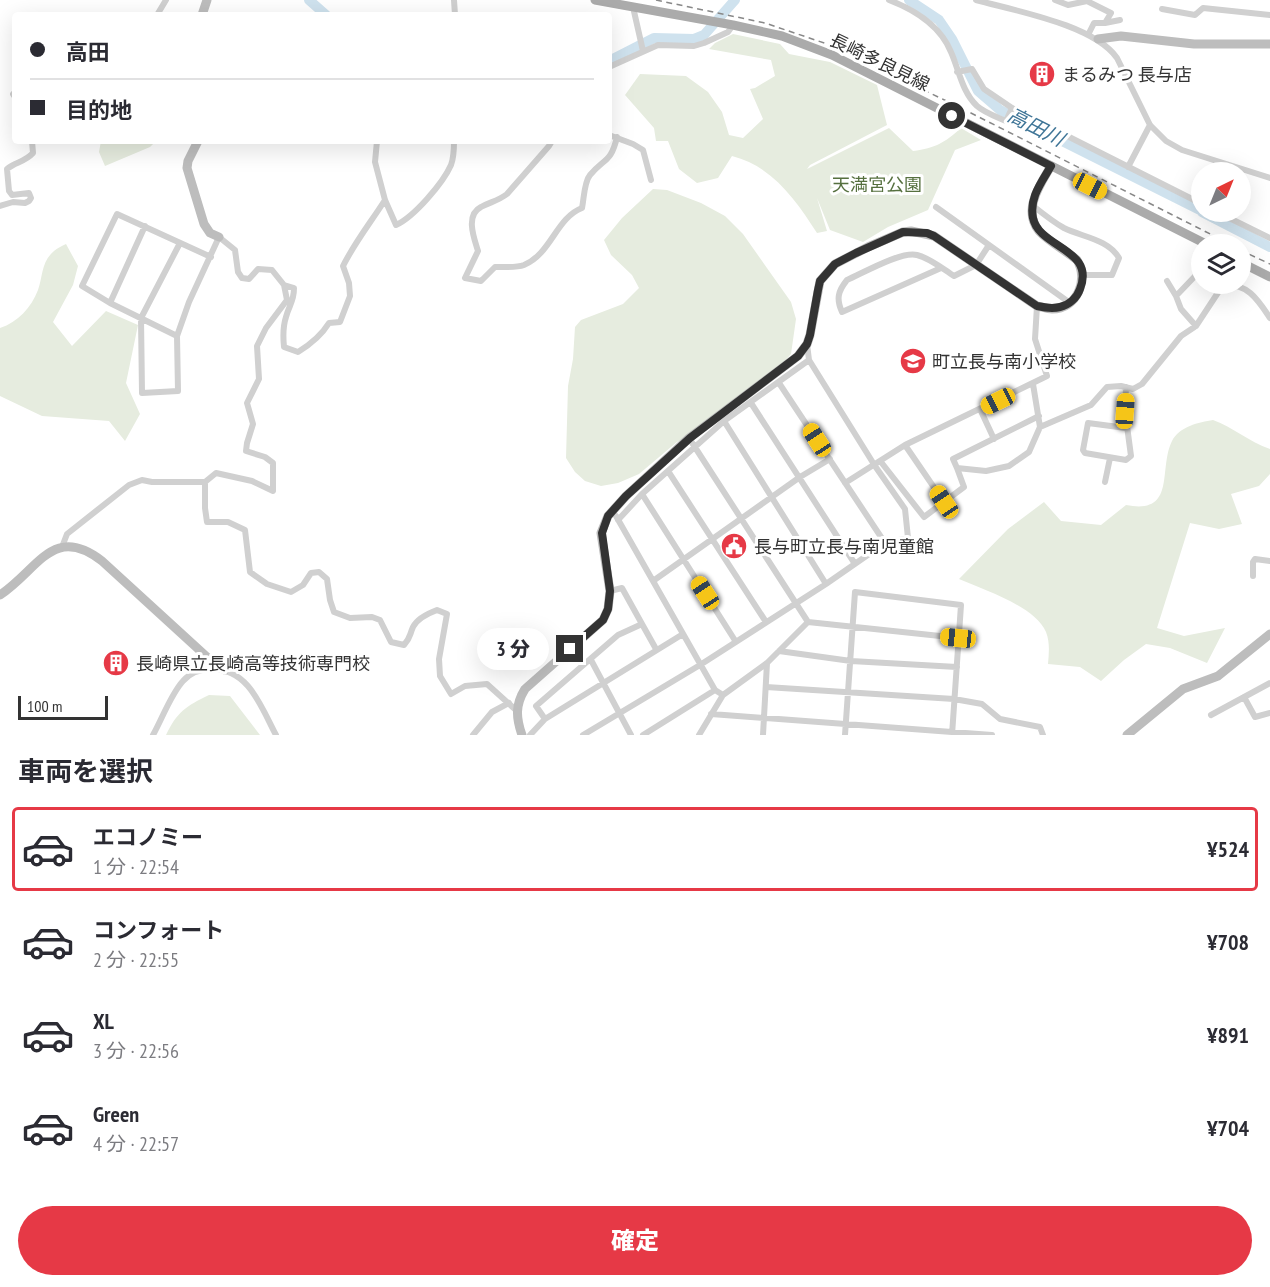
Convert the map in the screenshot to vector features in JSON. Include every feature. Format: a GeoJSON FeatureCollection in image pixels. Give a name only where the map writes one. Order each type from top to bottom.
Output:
{"type":"FeatureCollection","features":[{"type":"Feature","properties":{"kind":"main road"},"geometry":{"type":"LineString","coordinates":[[595,0],[633,7]]}},
{"type":"Feature","properties":{"kind":"main road","name":"長崎多良見線"},"geometry":{"type":"LineString","coordinates":[[633,7],[782,36],[832,55],[1191,236]]}},
{"type":"Feature","properties":{"kind":"main road"},"geometry":{"type":"LineString","coordinates":[[1251,268],[1270,277]]}},
{"type":"Feature","properties":{"kind":"street"},"geometry":{"type":"LineString","coordinates":[[889,0],[917,13],[931,23],[943,37],[951,52],[957,72],[969,96],[978,107],[1006,122],[1012,108]]}},
{"type":"Feature","properties":{"kind":"street"},"geometry":{"type":"LineString","coordinates":[[976,0],[1071,27],[1093,37],[1110,48],[1150,125],[1166,141],[1182,150],[1270,178]]}},
{"type":"Feature","properties":{"kind":"street"},"geometry":{"type":"LineString","coordinates":[[1007,9],[1008,0]]}},
{"type":"Feature","properties":{"kind":"street"},"geometry":{"type":"LineString","coordinates":[[1055,0],[1068,5],[1088,0],[1111,13],[1105,23]]}},
{"type":"Feature","properties":{"kind":"street"},"geometry":{"type":"LineString","coordinates":[[633,7],[643,51]]}},
{"type":"Feature","properties":{"kind":"street"},"geometry":{"type":"LineString","coordinates":[[1162,9],[1195,15],[1203,8],[1270,15]]}},
{"type":"Feature","properties":{"kind":"street"},"geometry":{"type":"LineString","coordinates":[[1093,37],[1094,23],[1120,20]]}},
{"type":"Feature","properties":{"kind":"street"},"geometry":{"type":"LineString","coordinates":[[612,66],[658,45],[694,46],[728,32],[730,25]]}},
{"type":"Feature","properties":{"kind":"street"},"geometry":{"type":"LineString","coordinates":[[1093,37],[1120,36],[1194,44],[1270,44]]}},
{"type":"Feature","properties":{"kind":"street"},"geometry":{"type":"LineString","coordinates":[[957,72],[972,69],[984,89],[1012,108],[1191,198]]}},
{"type":"Feature","properties":{"kind":"street"},"geometry":{"type":"LineString","coordinates":[[1128,167],[1150,125]]}},
{"type":"Feature","properties":{"kind":"street"},"geometry":{"type":"LineString","coordinates":[[612,136],[643,150],[651,180]]}},
{"type":"Feature","properties":{"kind":"street"},"geometry":{"type":"LineString","coordinates":[[550,144],[507,194],[499,201],[479,207],[473,216],[472,231],[478,251],[465,278],[481,281],[495,267],[523,266],[542,253],[573,212],[582,208],[588,177],[614,152],[617,137]]}},
{"type":"Feature","properties":{"kind":"street"},"geometry":{"type":"LineString","coordinates":[[0,206],[13,202],[25,203],[31,198],[29,193],[12,195],[9,191],[7,169],[11,165],[27,160],[33,153],[32,144]]}},
{"type":"Feature","properties":{"kind":"street"},"geometry":{"type":"LineString","coordinates":[[62,547],[67,534],[129,485],[142,480],[205,482],[216,473],[252,481],[273,491],[273,463],[265,457],[246,451],[254,424],[247,403],[259,379],[257,346],[266,328],[286,300],[284,285],[272,270],[258,269],[249,279],[242,278],[238,272],[235,250],[210,233],[204,224],[187,168],[196,144]]}},
{"type":"Feature","properties":{"kind":"street"},"geometry":{"type":"LineString","coordinates":[[377,144],[375,162],[385,200],[396,225],[401,223],[439,185],[451,165],[454,144]]}},
{"type":"Feature","properties":{"kind":"street"},"geometry":{"type":"LineString","coordinates":[[522,735],[517,720],[517,711],[519,700],[525,689],[603,620],[608,609],[610,591],[602,533],[604,522],[613,509],[690,438],[798,356],[807,344],[820,281],[835,264],[903,232],[927,233],[1037,306],[1052,309],[1070,303],[1079,293],[1082,275],[1077,260],[1040,231],[1034,220],[1032,205],[1035,193],[1051,166]]}},
{"type":"Feature","properties":{"kind":"street"},"geometry":{"type":"LineString","coordinates":[[284,285],[294,288],[294,298],[286,317],[283,335],[285,346],[298,352],[322,333],[329,323],[340,322],[350,296],[349,283],[343,266],[356,241],[366,230],[385,200]]}},
{"type":"Feature","properties":{"kind":"street"},"geometry":{"type":"LineString","coordinates":[[1032,205],[1064,228],[1089,237],[1114,251],[1119,258],[1112,275],[1082,275]]}},
{"type":"Feature","properties":{"kind":"street"},"geometry":{"type":"LineString","coordinates":[[936,207],[1070,303]]}},
{"type":"Feature","properties":{"kind":"street"},"geometry":{"type":"LineString","coordinates":[[177,336],[110,303],[82,286],[114,215],[117,214],[211,257]]}},
{"type":"Feature","properties":{"kind":"street"},"geometry":{"type":"LineString","coordinates":[[1237,222],[1270,238]]}},
{"type":"Feature","properties":{"kind":"street"},"geometry":{"type":"LineString","coordinates":[[110,303],[145,226]]}},
{"type":"Feature","properties":{"kind":"street"},"geometry":{"type":"LineString","coordinates":[[180,243],[141,318],[142,393],[178,391],[177,336],[189,302],[219,237]]}},
{"type":"Feature","properties":{"kind":"street"},"geometry":{"type":"LineString","coordinates":[[941,268],[842,312],[838,303],[841,287],[847,279],[909,253],[920,255],[954,276],[976,265],[989,245]]}},
{"type":"Feature","properties":{"kind":"street"},"geometry":{"type":"LineString","coordinates":[[1176,296],[1191,280]]}},
{"type":"Feature","properties":{"kind":"street"},"geometry":{"type":"LineString","coordinates":[[1167,281],[1181,309],[1196,326]]}},
{"type":"Feature","properties":{"kind":"street"},"geometry":{"type":"LineString","coordinates":[[1041,427],[1091,405],[1107,387],[1121,386],[1133,389],[1142,384],[1181,336],[1196,326],[1223,285],[1230,284],[1253,294],[1270,318]]}},
{"type":"Feature","properties":{"kind":"street"},"geometry":{"type":"LineString","coordinates":[[845,483],[905,445],[1047,376],[1035,339],[1037,306]]}},
{"type":"Feature","properties":{"kind":"street"},"geometry":{"type":"LineString","coordinates":[[583,735],[700,665],[885,543],[908,538],[905,509],[809,360],[807,344]]}},
{"type":"Feature","properties":{"kind":"street"},"geometry":{"type":"LineString","coordinates":[[618,520],[642,494],[724,422],[809,360]]}},
{"type":"Feature","properties":{"kind":"street"},"geometry":{"type":"LineString","coordinates":[[779,383],[885,543]]}},
{"type":"Feature","properties":{"kind":"street"},"geometry":{"type":"LineString","coordinates":[[957,468],[986,471],[1009,466],[1029,452],[1041,427],[1033,384]]}},
{"type":"Feature","properties":{"kind":"street"},"geometry":{"type":"LineString","coordinates":[[1126,387],[1126,428],[1131,456],[1126,460],[1085,453],[1083,450],[1089,423],[1126,428]]}},
{"type":"Feature","properties":{"kind":"street"},"geometry":{"type":"LineString","coordinates":[[751,403],[855,564]]}},
{"type":"Feature","properties":{"kind":"street"},"geometry":{"type":"LineString","coordinates":[[980,409],[994,439]]}},
{"type":"Feature","properties":{"kind":"street"},"geometry":{"type":"LineString","coordinates":[[878,464],[924,517],[964,487],[953,459],[1039,416]]}},
{"type":"Feature","properties":{"kind":"street"},"geometry":{"type":"LineString","coordinates":[[724,422],[826,584]]}},
{"type":"Feature","properties":{"kind":"street"},"geometry":{"type":"LineString","coordinates":[[690,438],[808,622]]}},
{"type":"Feature","properties":{"kind":"street"},"geometry":{"type":"LineString","coordinates":[[905,445],[944,502]]}},
{"type":"Feature","properties":{"kind":"street"},"geometry":{"type":"LineString","coordinates":[[1105,482],[1110,458]]}},
{"type":"Feature","properties":{"kind":"street"},"geometry":{"type":"LineString","coordinates":[[653,581],[800,477],[830,459]]}},
{"type":"Feature","properties":{"kind":"street"},"geometry":{"type":"LineString","coordinates":[[668,471],[766,622]]}},
{"type":"Feature","properties":{"kind":"street"},"geometry":{"type":"LineString","coordinates":[[205,482],[207,522],[228,522],[245,530],[250,572],[267,584],[291,592],[303,585],[311,573],[319,572],[327,579],[334,612],[350,618],[372,617],[380,620],[391,642],[404,645],[411,637],[413,625],[428,613],[437,610],[447,614],[439,659],[440,676],[451,694],[465,686],[487,684],[517,711]]}},
{"type":"Feature","properties":{"kind":"street"},"geometry":{"type":"LineString","coordinates":[[642,494],[736,642]]}},
{"type":"Feature","properties":{"kind":"street"},"geometry":{"type":"LineString","coordinates":[[613,509],[700,665],[715,690],[723,695]]}},
{"type":"Feature","properties":{"kind":"street"},"geometry":{"type":"LineString","coordinates":[[0,596],[12,588],[45,557],[62,547],[83,548],[207,657],[225,670],[238,675],[249,685],[276,735]]}},
{"type":"Feature","properties":{"kind":"street"},"geometry":{"type":"LineString","coordinates":[[1253,576],[1255,559],[1270,561]]}},
{"type":"Feature","properties":{"kind":"street"},"geometry":{"type":"LineString","coordinates":[[610,591],[622,588],[656,649]]}},
{"type":"Feature","properties":{"kind":"street"},"geometry":{"type":"LineString","coordinates":[[845,735],[855,592],[961,605],[952,733]]}},
{"type":"Feature","properties":{"kind":"street"},"geometry":{"type":"LineString","coordinates":[[808,622],[958,638]]}},
{"type":"Feature","properties":{"kind":"street"},"geometry":{"type":"LineString","coordinates":[[699,735],[723,695],[767,663],[808,622]]}},
{"type":"Feature","properties":{"kind":"street"},"geometry":{"type":"LineString","coordinates":[[545,719],[536,706],[618,635],[642,624]]}},
{"type":"Feature","properties":{"kind":"street"},"geometry":{"type":"LineString","coordinates":[[530,735],[545,719],[683,634]]}},
{"type":"Feature","properties":{"kind":"street"},"geometry":{"type":"LineString","coordinates":[[1127,735],[1183,689],[1218,676],[1270,634]]}},
{"type":"Feature","properties":{"kind":"street"},"geometry":{"type":"LineString","coordinates":[[779,651],[851,661],[957,667]]}},
{"type":"Feature","properties":{"kind":"street"},"geometry":{"type":"LineString","coordinates":[[591,660],[631,735]]}},
{"type":"Feature","properties":{"kind":"street"},"geometry":{"type":"LineString","coordinates":[[763,735],[767,663]]}},
{"type":"Feature","properties":{"kind":"street"},"geometry":{"type":"LineString","coordinates":[[153,735],[181,683],[192,673],[213,669],[225,670]]}},
{"type":"Feature","properties":{"kind":"street"},"geometry":{"type":"LineString","coordinates":[[1211,716],[1270,683]]}},
{"type":"Feature","properties":{"kind":"street"},"geometry":{"type":"LineString","coordinates":[[766,687],[954,699],[982,704],[1000,719],[1040,728],[1043,735]]}},
{"type":"Feature","properties":{"kind":"street"},"geometry":{"type":"LineString","coordinates":[[642,735],[715,690]]}},
{"type":"Feature","properties":{"kind":"street"},"geometry":{"type":"LineString","coordinates":[[1244,698],[1255,717],[1270,713]]}},
{"type":"Feature","properties":{"kind":"street"},"geometry":{"type":"LineString","coordinates":[[473,735],[492,712],[509,703]]}},
{"type":"Feature","properties":{"kind":"street"},"geometry":{"type":"LineString","coordinates":[[711,714],[992,735]]}},
{"type":"Feature","properties":{"kind":"green space","name":"天満宮公園"},"geometry":{"type":"Polygon","coordinates":[[[733,34],[780,44],[789,54],[830,62],[877,85],[887,125],[810,165],[807,169],[889,128],[913,151],[939,144],[961,128],[981,140],[955,150],[928,210],[888,227],[863,242],[830,230],[817,198],[827,231],[817,233],[800,208],[771,176],[746,161],[732,156],[718,178],[697,183],[679,169],[668,141],[656,141],[654,128],[625,95],[640,74],[686,76],[708,92],[722,112],[729,135],[743,138],[763,119],[750,89],[775,76],[771,60],[709,49],[715,43],[733,34]]]}},
{"type":"Feature","properties":{"kind":"green space"},"geometry":{"type":"Polygon","coordinates":[[[100,144],[153,144],[105,166],[99,152],[100,144]]]}},
{"type":"Feature","properties":{"kind":"green space"},"geometry":{"type":"Polygon","coordinates":[[[653,189],[667,190],[701,203],[725,216],[743,234],[791,302],[796,319],[791,354],[774,373],[709,428],[677,442],[639,474],[618,483],[601,486],[585,481],[575,472],[566,458],[568,386],[575,327],[581,320],[623,304],[639,288],[632,275],[611,255],[604,240],[622,218],[653,189]]]}},
{"type":"Feature","properties":{"kind":"green space"},"geometry":{"type":"Polygon","coordinates":[[[66,244],[78,266],[73,285],[53,322],[72,346],[106,311],[138,325],[126,383],[140,414],[125,441],[109,421],[42,416],[0,396],[0,328],[13,322],[32,303],[47,260],[55,250],[66,244]]]}},
{"type":"Feature","properties":{"kind":"green space"},"geometry":{"type":"Polygon","coordinates":[[[1213,420],[1270,449],[1270,474],[1259,486],[1231,494],[1242,524],[1219,529],[1190,523],[1157,628],[1184,636],[1225,628],[1207,663],[1170,648],[1146,644],[1101,681],[1080,667],[1048,664],[1046,632],[1031,614],[1008,600],[959,579],[1008,529],[1044,502],[1061,521],[1101,525],[1126,505],[1142,506],[1153,503],[1159,497],[1163,487],[1168,452],[1175,436],[1190,426],[1213,420]]]}},
{"type":"Feature","properties":{"kind":"green space"},"geometry":{"type":"Polygon","coordinates":[[[209,695],[230,696],[260,735],[166,735],[183,710],[209,695]]]}},
{"type":"Feature","properties":{"kind":"waterway","name":"高田川"},"geometry":{"type":"LineString","coordinates":[[309,0],[323,12]]}},
{"type":"Feature","properties":{"kind":"waterway","name":"高田川"},"geometry":{"type":"LineString","coordinates":[[612,59],[654,38],[694,39],[704,35],[735,0]]}},
{"type":"Feature","properties":{"kind":"waterway","name":"高田川"},"geometry":{"type":"LineString","coordinates":[[909,0],[939,20],[952,39],[978,91],[1000,110],[1191,206]]}},
{"type":"Feature","properties":{"kind":"waterway","name":"高田川"},"geometry":{"type":"LineString","coordinates":[[1221,222],[1270,247]]}},
{"type":"Feature","properties":{"kind":"railway"},"geometry":{"type":"LineString","coordinates":[[656,0],[765,23],[833,46],[1210,234]]}},
{"type":"Feature","properties":{"kind":"railway"},"geometry":{"type":"LineString","coordinates":[[1251,255],[1270,264]]}},
{"type":"Feature","properties":{"kind":"place","name":"まるみつ 長与店"},"geometry":{"type":"Point","coordinates":[1042,74]}},
{"type":"Feature","properties":{"kind":"place","name":"町立長与南小学校"},"geometry":{"type":"Point","coordinates":[913,361]}},
{"type":"Feature","properties":{"kind":"place","name":"長与町立長与南児童館"},"geometry":{"type":"Point","coordinates":[734,546]}},
{"type":"Feature","properties":{"kind":"place","name":"長崎県立長崎高等技術専門校"},"geometry":{"type":"Point","coordinates":[116,663]}},
{"type":"Feature","properties":{"kind":"route"},"geometry":{"type":"LineString","coordinates":[[570,649],[603,620],[608,609],[610,591],[602,533],[608,516],[626,496],[690,438],[798,356],[807,344],[810,335],[820,281],[835,264],[868,247],[903,232],[911,231],[934,236],[1037,306],[1052,309],[1065,306],[1079,293],[1083,276],[1081,266],[1068,252],[1040,231],[1034,220],[1032,205],[1035,193],[1051,166],[952,116]]}}]}
